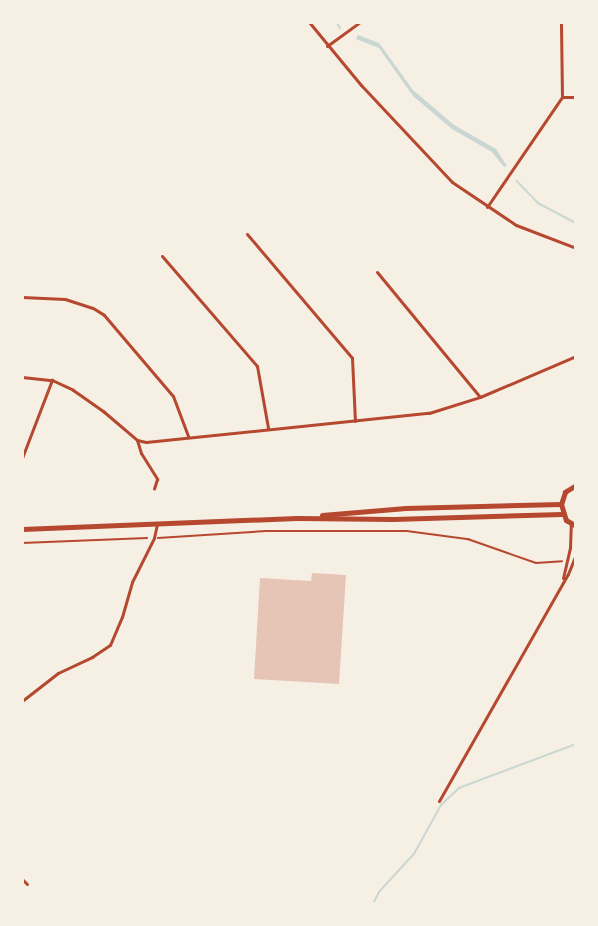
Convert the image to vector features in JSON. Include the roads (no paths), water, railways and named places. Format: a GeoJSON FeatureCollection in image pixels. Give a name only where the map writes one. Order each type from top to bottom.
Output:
{"type":"FeatureCollection","features":[{"type":"Feature","properties":{"kind":"highway"},"geometry":{"type":"LineString","coordinates":[[573,526],[562,514],[561,504],[565,492],[576,485]]}},
{"type":"Feature","properties":{"kind":"highway"},"geometry":{"type":"LineString","coordinates":[[22,529],[297,518],[406,508],[561,504]]}},
{"type":"Feature","properties":{"kind":"highway"},"geometry":{"type":"LineString","coordinates":[[297,518],[393,519],[562,514]]}},
{"type":"Feature","properties":{"kind":"street"},"geometry":{"type":"LineString","coordinates":[[309,22],[327,46],[452,182],[487,207],[546,238],[576,248]]}},
{"type":"Feature","properties":{"kind":"street"},"geometry":{"type":"LineString","coordinates":[[327,46],[360,22]]}},
{"type":"Feature","properties":{"kind":"street"},"geometry":{"type":"LineString","coordinates":[[487,207],[562,97],[561,22]]}},
{"type":"Feature","properties":{"kind":"street"},"geometry":{"type":"LineString","coordinates":[[562,97],[576,97]]}},
{"type":"Feature","properties":{"kind":"street"},"geometry":{"type":"LineString","coordinates":[[247,234],[352,358],[355,421]]}},
{"type":"Feature","properties":{"kind":"street"},"geometry":{"type":"LineString","coordinates":[[162,256],[257,366],[268,428]]}},
{"type":"Feature","properties":{"kind":"street"},"geometry":{"type":"LineString","coordinates":[[377,272],[480,398]]}},
{"type":"Feature","properties":{"kind":"street"},"geometry":{"type":"LineString","coordinates":[[22,297],[64,299],[93,308],[104,315],[172,396],[188,436]]}},
{"type":"Feature","properties":{"kind":"street"},"geometry":{"type":"LineString","coordinates":[[22,377],[52,380],[94,404],[137,440],[146,442],[429,413],[480,398],[576,356]]}},
{"type":"Feature","properties":{"kind":"street"},"geometry":{"type":"LineString","coordinates":[[22,458],[52,380]]}},
{"type":"Feature","properties":{"kind":"street"},"geometry":{"type":"LineString","coordinates":[[137,440],[141,453],[157,479],[153,489]]}},
{"type":"Feature","properties":{"kind":"street"},"geometry":{"type":"LineString","coordinates":[[22,701],[58,673],[92,657],[110,645],[122,617],[132,582],[154,538],[157,524]]}},
{"type":"Feature","properties":{"kind":"street"},"geometry":{"type":"LineString","coordinates":[[562,580],[573,526]]}},
{"type":"Feature","properties":{"kind":"street"},"geometry":{"type":"LineString","coordinates":[[439,801],[576,554]]}},
{"type":"Feature","properties":{"kind":"street"},"geometry":{"type":"LineString","coordinates":[[22,879],[27,884]]}},
{"type":"Feature","properties":{"kind":"waterway"},"geometry":{"type":"LineString","coordinates":[[337,22],[340,28]]}},
{"type":"Feature","properties":{"kind":"waterway"},"geometry":{"type":"LineString","coordinates":[[517,181],[538,203],[576,223]]}},
{"type":"Feature","properties":{"kind":"waterway"},"geometry":{"type":"LineString","coordinates":[[373,904],[379,892],[414,854],[441,805],[459,788],[576,744]]}}]}
